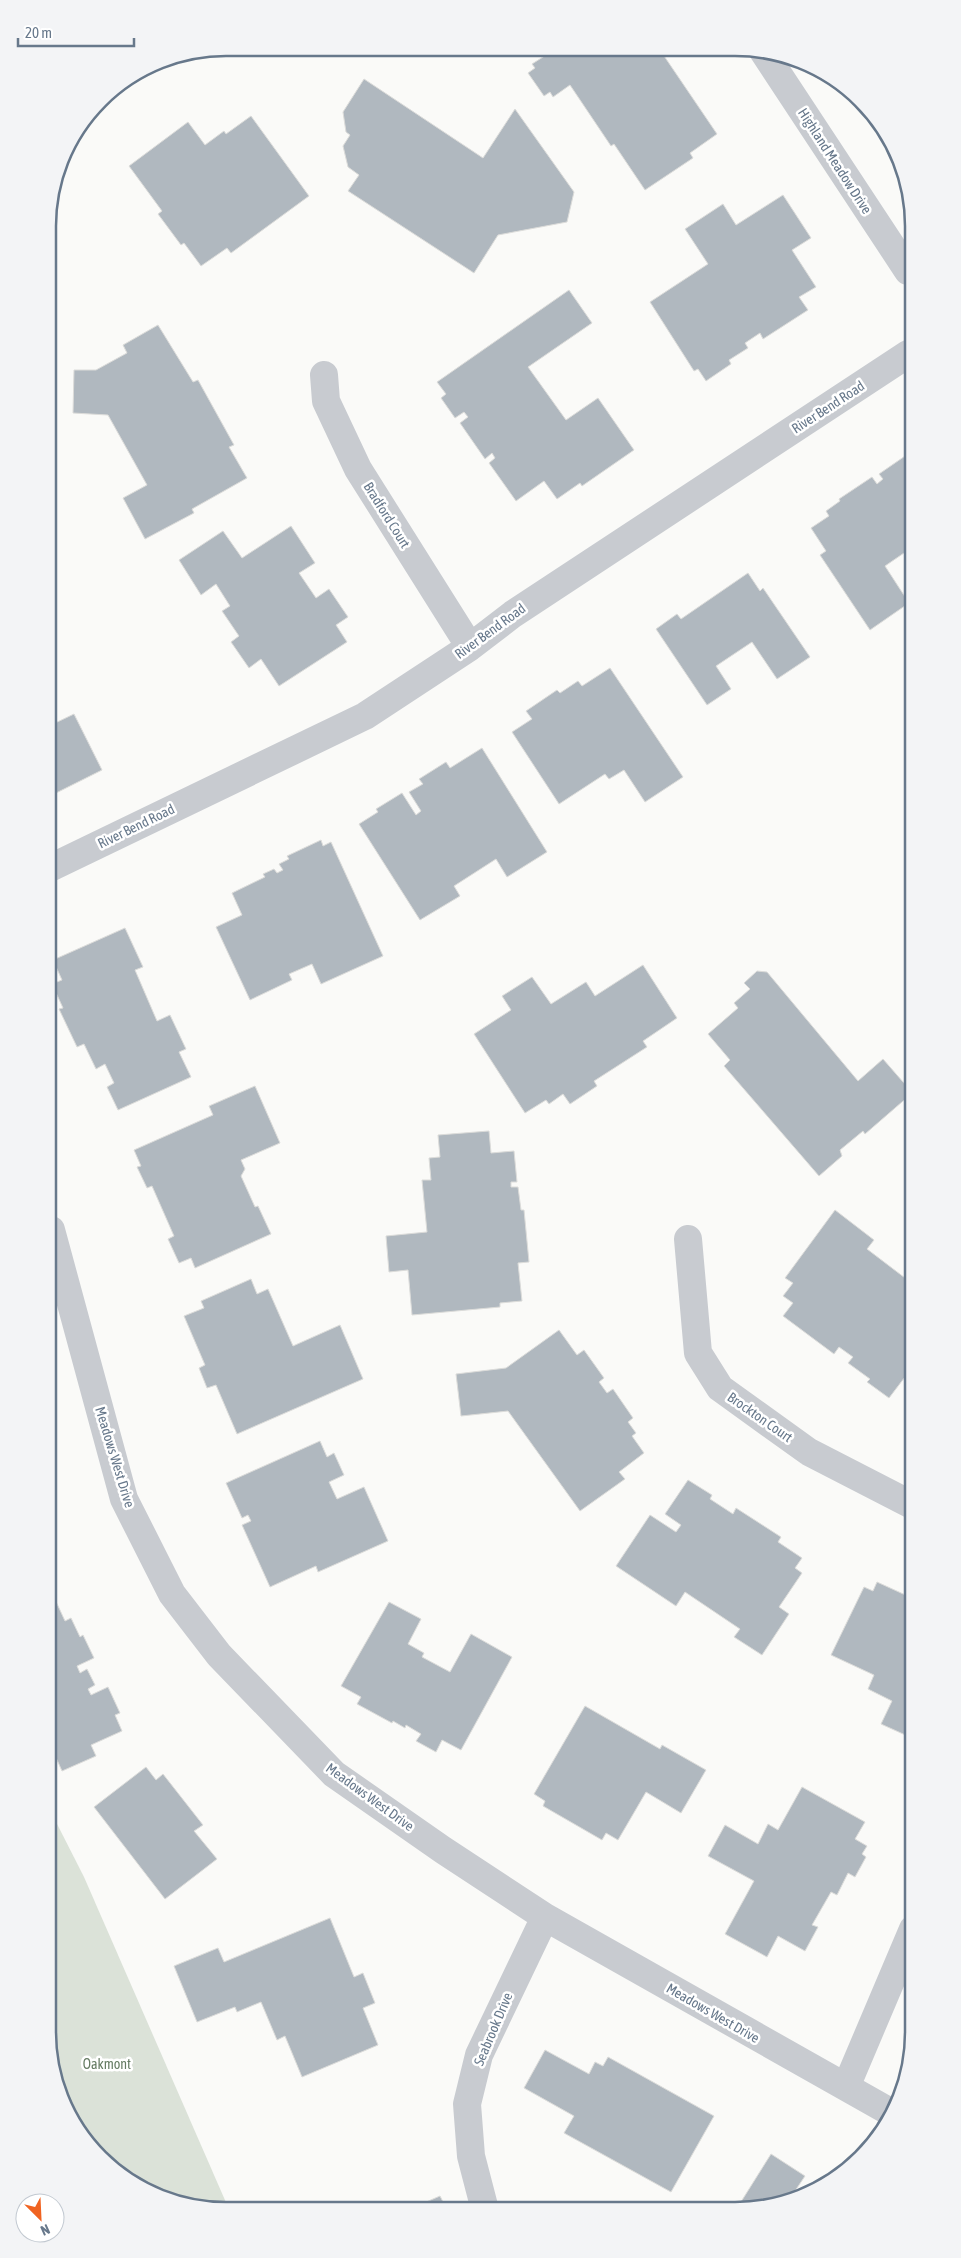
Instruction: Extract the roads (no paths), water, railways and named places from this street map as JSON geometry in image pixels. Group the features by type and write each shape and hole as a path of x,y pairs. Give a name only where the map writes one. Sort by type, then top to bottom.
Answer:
{"street":[{"name":"Highland Meadow Drive","path":"769,60 905,266"},
{"name":"River Bend Road","path":"57,865 365,716 470,647 513,614 905,356"},
{"name":"Bradford Court","path":"324,375 326,401 358,469 470,647"},
{"name":"Brockton Court","path":"688,1238 698,1353 720,1388 809,1452 904,1501"},
{"name":"Meadows West Drive","path":"56,1250 124,1499 172,1594 219,1655 334,1774 442,1850 545,1917 886,2109"},
{"name":"Seabrook Drive","path":"483,2202 471,2156 467,2104 479,2055 545,1917"},
{"path":"846,2088 904,1950"}],"park label":[{"name":"Oakmont","path":"107,2064"}]}
